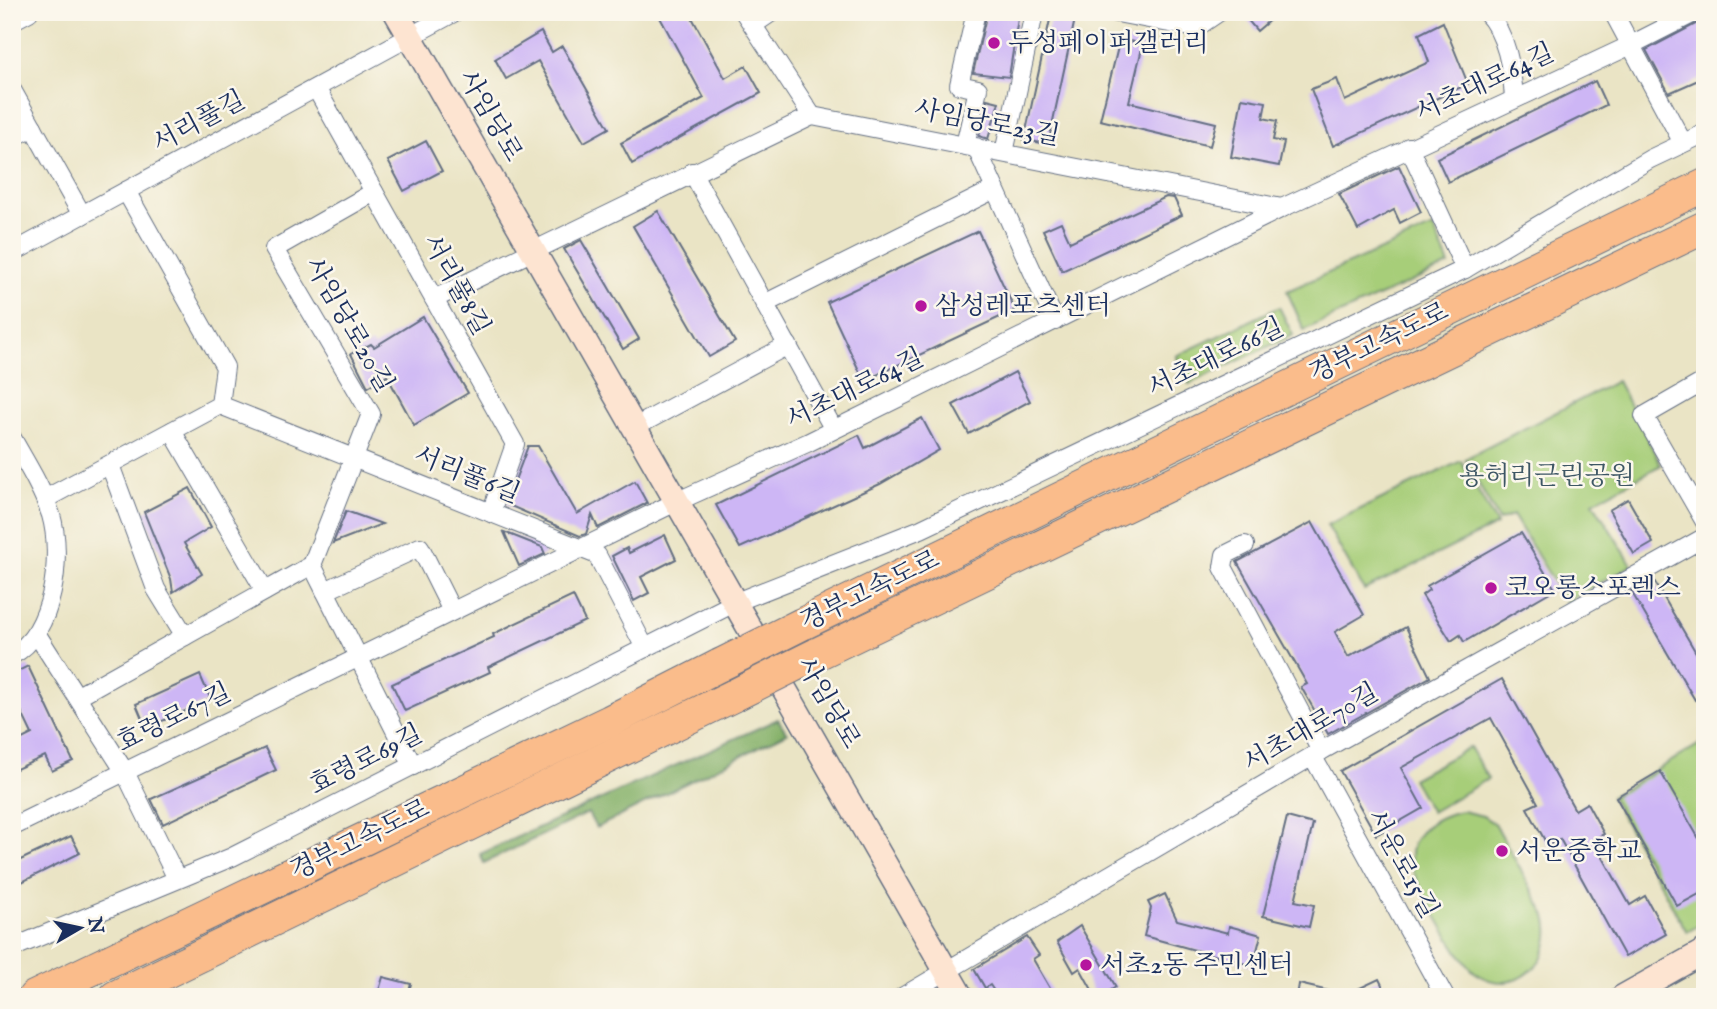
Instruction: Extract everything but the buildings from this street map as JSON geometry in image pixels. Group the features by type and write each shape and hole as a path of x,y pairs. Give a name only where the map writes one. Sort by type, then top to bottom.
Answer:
{"highway":[{"name":"경부고속도로","path":"34,997 610,721 802,624 1705,185"},
{"name":"경부고속도로","path":"115,997 817,654 1705,227"}],"main road":[{"name":"사임당로","path":"396,12 961,997"},
{"path":"1623,997 1705,951"}],"street":[{"path":"12,21 29,12"},
{"name":"서리풀길","path":"12,253 455,12"},
{"path":"434,299 812,116 749,19 772,12"},
{"path":"976,12 959,85 978,89 971,146 995,189 1055,321"},
{"path":"1112,12 1190,27 1197,27 1219,12"},
{"path":"1486,12 1504,43 1513,72 1514,98"},
{"path":"1613,12 1683,143"},
{"name":"서초대로64길","path":"678,501 1055,321 1282,208 1696,12"},
{"path":"1004,153 1034,13"},
{"name":"서리풀8길","path":"316,88 514,444 491,513"},
{"path":"12,90 82,215"},
{"name":"사임당로23길","path":"812,116 1282,208"},
{"path":"12,138 33,127"},
{"name":"서초대로66길","path":"736,601 921,528 1465,269 1683,143 1705,133"},
{"name":"서초대로64길","path":"1409,147 1465,269"},
{"path":"692,172 833,428"},
{"path":"766,303 995,189"},
{"path":"45,499 220,405 225,366 126,191"},
{"name":"사임당로20길","path":"312,565 372,414 274,249 374,192"},
{"path":"635,427 788,345"},
{"path":"1705,381 1644,416 1705,522"},
{"name":"서리풀6길","path":"220,405 597,555 645,649"},
{"path":"172,431 265,591"},
{"path":"12,438 45,499 52,518 56,561 51,603 25,649 12,655"},
{"path":"110,465 156,589 185,636"},
{"name":"효령로67길","path":"12,827 678,501"},
{"name":"서초대로70길","path":"947,972 1317,754 1705,537"},
{"name":"서운로15길","path":"1245,545 1225,555 1223,567 1317,754 1445,997"},
{"path":"326,591 420,547 452,611"},
{"path":"78,696 312,565 413,766"},
{"name":"효령로69길","path":"12,948 232,857 736,601"},
{"path":"36,633 125,772 177,879"},
{"path":"902,997 947,972"}],"green space":[{"path":"1433,227 1449,265 1304,330 1287,291"},
{"path":"1279,307 1293,335 1189,384 1176,356"},
{"name":"용허리근린공원","path":"1617,381 1661,465 1593,502 1632,565 1566,602 1513,515 1499,521 1465,459"},
{"path":"1461,461 1497,525 1364,590 1327,525"},
{"path":"778,719 787,733 596,828 588,813 484,863 480,854"},
{"path":"1705,741 1705,922 1687,932 1611,797"},
{"path":"1470,747 1488,779 1431,812 1412,779"},
{"path":"1462,811 1483,816 1496,825 1546,916 1546,947 1540,960 1519,979 1505,982 1491,980 1476,973 1469,966 1442,925 1413,871 1412,848 1422,830 1441,818"}],"place":[{"name":"두성페이퍼갤러리","path":"994,43"},
{"name":"삼성레포츠센터","path":"921,306"},
{"name":"코오롱스포렉스","path":"1491,588"},
{"name":"서운중학교","path":"1502,851"},
{"name":"서초2동 주민센터","path":"1086,965"}]}
